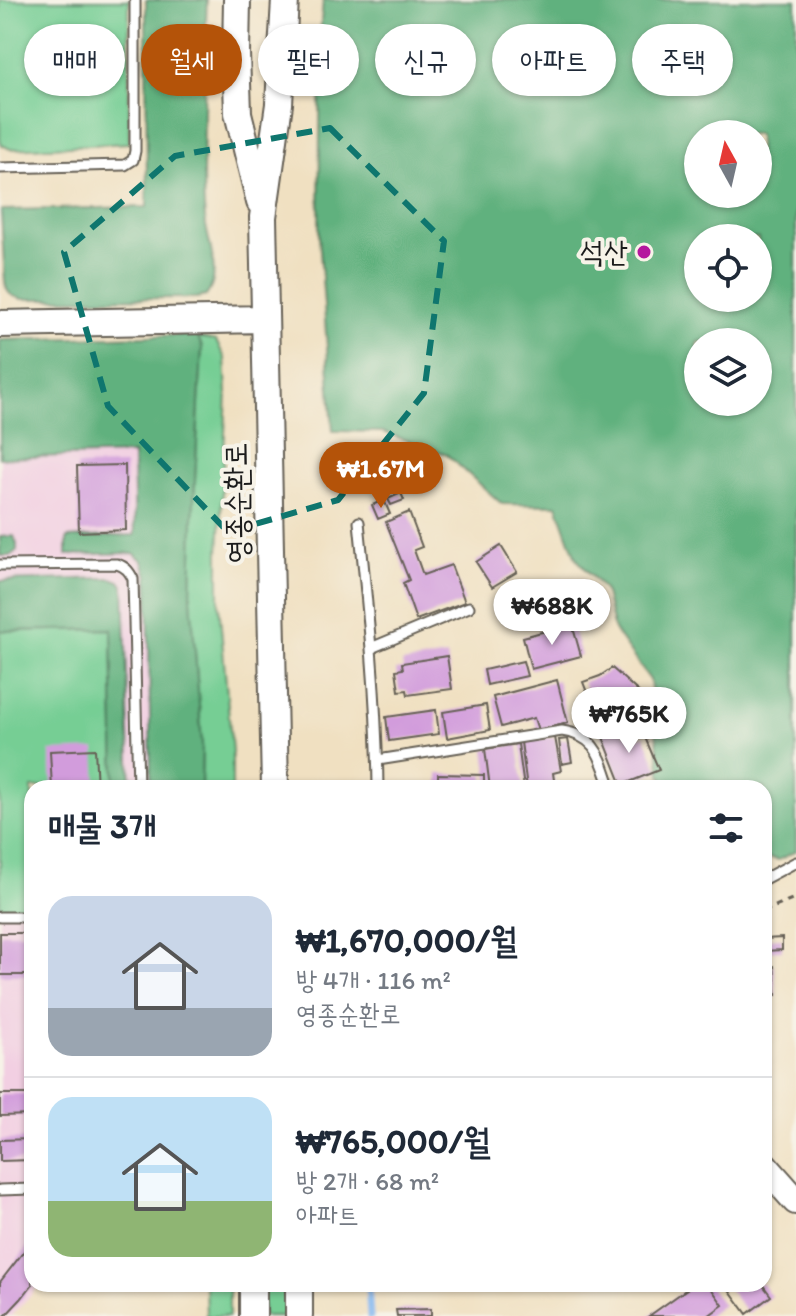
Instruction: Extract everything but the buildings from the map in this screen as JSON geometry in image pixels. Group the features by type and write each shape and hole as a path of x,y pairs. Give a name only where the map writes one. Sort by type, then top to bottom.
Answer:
{"main road":[{"name":"영종순환로","path":"237,0 238,113 263,217"},
{"name":"영종순환로","path":"275,780 263,217 279,104 285,0"},
{"path":"0,324 265,319"},
{"path":"772,1174 796,1201"},
{"path":"253,1292 253,1316"},
{"path":"299,1292 299,1316"}],"lane":[{"path":"0,168 125,165 133,160 135,0"},
{"path":"359,522 371,648 378,780"},
{"path":"0,565 117,564 129,571 133,579 138,780"},
{"path":"371,648 469,607"},
{"path":"378,760 562,731 576,733 588,740 598,753 608,780"},
{"path":"772,875 796,862"},
{"path":"0,917 24,917"},
{"path":"0,1190 24,1189"}],"path":[{"path":"772,908 796,898"}],"highlighted area":[{"path":"330,128 444,241 424,393 338,500 228,532 108,406 64,252 175,156"}],"shaded area":[{"path":"146,422 151,780 24,780 24,1292 34,1292 11,1316 0,1316 0,425"}],"green space":[{"path":"0,0 129,0 129,143 10,149 2,145"},
{"path":"146,0 207,0 206,24 146,24"},
{"path":"323,0 796,0 796,851 779,860 772,859 772,780 664,780 650,680 614,630 604,590 576,558 557,505 502,504 446,454 383,432 333,431 319,236 320,96 359,96 359,24 321,24"},
{"path":"146,96 204,96 205,218 214,268 211,288 206,296 22,299 8,292 1,210 147,207"},
{"path":"198,337 216,341 225,358 227,393 219,604 232,780 201,780 202,744 191,598 202,347"},
{"path":"198,337 202,347 191,598 202,744 201,780 151,780 148,576 143,561 134,553 67,555 67,538 135,535 133,454 0,458 0,340"},
{"path":"14,536 17,551 10,556 0,556 0,537"},
{"path":"112,578 124,587 131,780 115,780 112,629 0,631 0,581"},
{"path":"112,629 115,780 24,780 24,910 0,910 0,631"},
{"path":"205,1292 229,1292 229,1316 206,1316"},
{"path":"262,1292 288,1292 289,1316 263,1316"}],"waterway":[{"path":"368,1292 370,1316"}],"place":[{"name":"석산","path":"644,252"}]}
